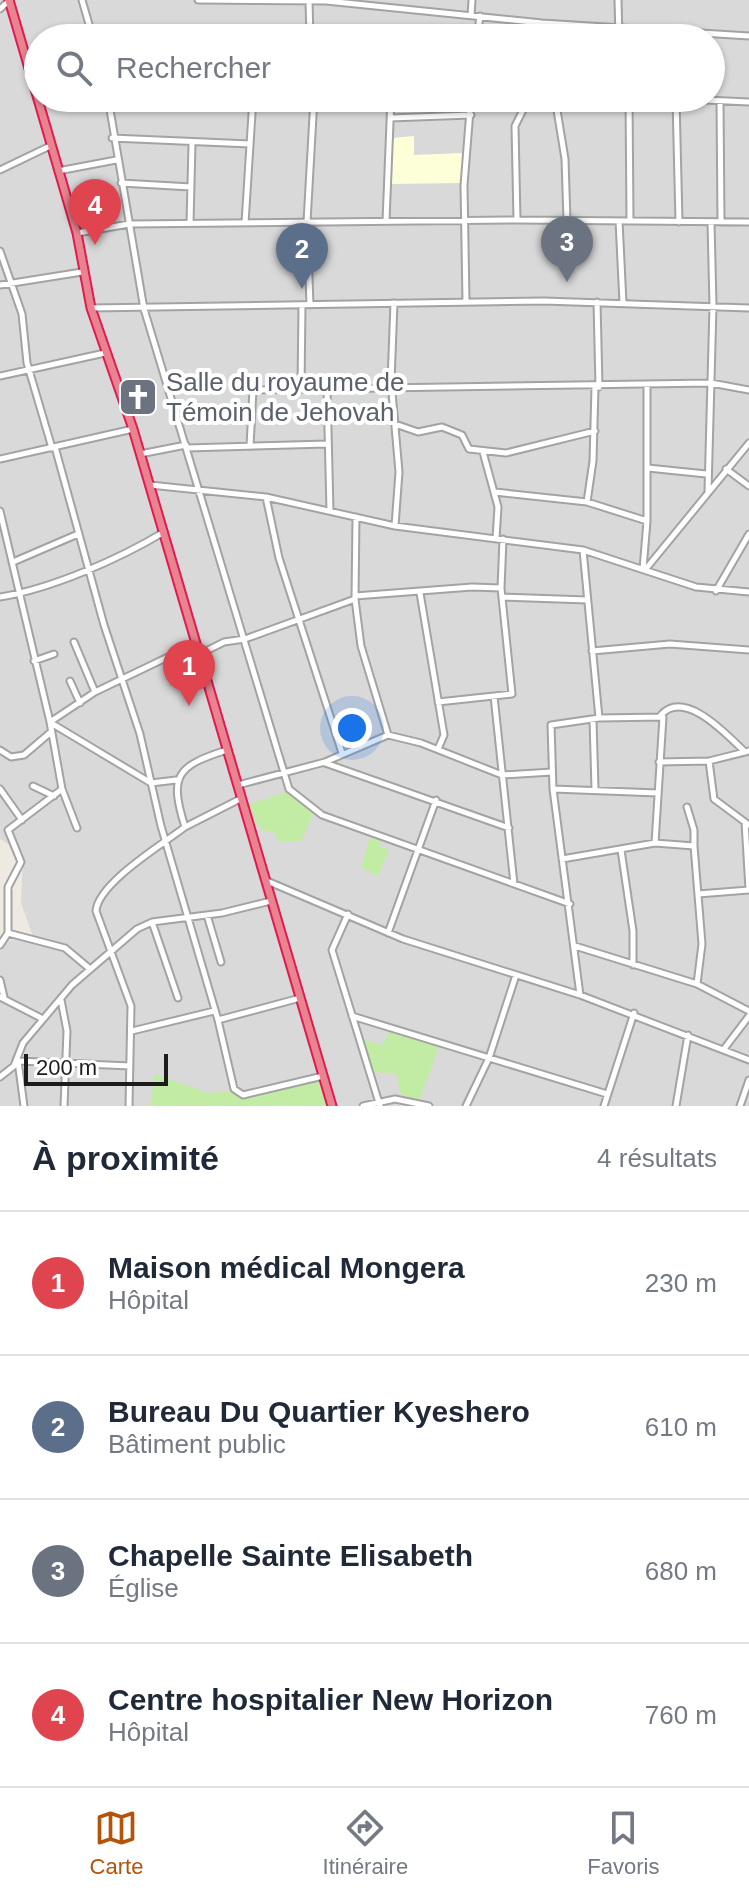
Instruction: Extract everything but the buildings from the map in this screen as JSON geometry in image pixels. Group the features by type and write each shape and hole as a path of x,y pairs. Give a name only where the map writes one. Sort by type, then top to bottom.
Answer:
{"highway":[{"path":"9,0 24,47"},
{"path":"42,112 77,233 91,308 150,485 197,655 332,1106"}],"street":[{"path":"0,9 9,0"},
{"path":"82,0 89,24"},
{"path":"198,0 326,1 566,24"},
{"path":"471,16 472,0"},
{"path":"618,0 619,24"},
{"path":"309,1 310,24"},
{"path":"479,24 480,16"},
{"path":"725,35 749,36"},
{"path":"725,101 749,102"},
{"path":"109,112 144,309 289,789 313,810 570,904"},
{"path":"245,223 252,112"},
{"path":"310,305 307,222 313,112"},
{"path":"386,221 390,112"},
{"path":"517,220 515,126 522,112"},
{"path":"557,112 565,159 567,221"},
{"path":"629,112 630,221"},
{"path":"676,112 679,222"},
{"path":"720,112 721,222"},
{"path":"390,118 471,115 465,151 466,302"},
{"path":"112,138 192,144 250,144"},
{"path":"190,223 192,144"},
{"path":"0,170 50,146"},
{"path":"58,171 116,160"},
{"path":"121,183 191,187"},
{"path":"77,233 129,224 190,223 517,220 749,222"},
{"path":"619,221 623,303"},
{"path":"708,491 706,474 713,306 711,222"},
{"path":"0,251 22,314 30,370 168,840 237,1094 323,1076"},
{"path":"0,285 82,272"},
{"path":"587,502 595,431 597,302"},
{"path":"91,308 597,302 749,308"},
{"path":"394,303 392,387 399,472 395,526"},
{"path":"301,388 302,305"},
{"path":"0,376 105,353"},
{"path":"250,446 251,391 711,383 749,390"},
{"path":"644,570 647,386"},
{"path":"327,388 330,511"},
{"path":"395,424 418,432 442,427 462,435 467,448 506,453 537,448 595,431"},
{"path":"0,459 133,429"},
{"path":"644,570 749,443"},
{"path":"140,454 186,446 327,444"},
{"path":"438,702 512,694 495,492 483,452"},
{"path":"648,468 706,474"},
{"path":"726,469 749,486"},
{"path":"150,485 266,497 395,526 583,550 716,591 749,592"},
{"path":"495,492 587,502 647,521"},
{"path":"266,497 279,558 342,753"},
{"path":"0,511 50,722 62,789 77,828"},
{"path":"356,517 355,597 364,657 388,735"},
{"path":"0,597 19,594 88,568 138,548 164,532"},
{"path":"13,562 78,534"},
{"path":"716,591 749,534"},
{"path":"583,550 596,718 595,789"},
{"path":"197,655 228,640 245,639 355,597 472,587 501,588"},
{"path":"420,593 444,735 438,749"},
{"path":"502,597 587,600"},
{"path":"74,642 95,692"},
{"path":"50,722 95,692 122,682 195,644"},
{"path":"592,651 670,644 749,650"},
{"path":"34,661 54,654"},
{"path":"70,681 80,703"},
{"path":"494,696 514,884"},
{"path":"580,995 553,789 551,725 596,718 661,715 672,707 691,709 747,752"},
{"path":"655,843 661,715"},
{"path":"50,722 151,783 176,780 196,760 227,750"},
{"path":"0,750 11,757 24,755 51,732"},
{"path":"237,785 325,762 388,735 438,749 502,775 552,772"},
{"path":"659,762 709,761 747,752"},
{"path":"698,894 749,890 747,824 713,797 709,761"},
{"path":"325,762 509,828"},
{"path":"176,780 178,804 185,827"},
{"path":"33,786 54,796"},
{"path":"0,789 22,820"},
{"path":"0,945 8,933 8,887 21,862 8,830 62,789"},
{"path":"553,789 658,793"},
{"path":"129,1106 131,1006 96,911 97,902 121,876 185,827 240,799"},
{"path":"388,933 436,800"},
{"path":"687,807 694,830 702,954 697,984"},
{"path":"562,859 655,843 694,846"},
{"path":"621,850 633,931 633,965"},
{"path":"267,881 388,933 634,1013 749,1060"},
{"path":"24,1106 18,1061 23,1043 90,969 137,929 152,922 207,915 271,901"},
{"path":"348,914 332,950 379,1104"},
{"path":"207,915 221,962"},
{"path":"152,922 178,998"},
{"path":"8,933 65,948 90,969"},
{"path":"575,946 697,984 749,1014 724,1049"},
{"path":"466,1106 489,1058 516,975"},
{"path":"0,980 2,997 43,1019"},
{"path":"218,1020 300,998"},
{"path":"61,999 67,1031 64,1106"},
{"path":"132,1031 214,1011"},
{"path":"604,1106 634,1013"},
{"path":"352,1016 607,1094"},
{"path":"676,1106 688,1035"},
{"path":"0,1077 18,1061 130,1066"},
{"path":"740,1106 749,1080"},
{"path":"363,1106 395,1099 429,1106"}],"shaded area":[{"path":"0,0 749,0 749,1106 0,1106 0,943 32,934 21,903 23,853 0,839"},
{"path":"414,136 414,155 463,153 463,183 390,184 392,138"}],"green space":[{"path":"287,792 313,814 301,841 278,842 274,831 264,831 256,823 249,804"},
{"path":"370,837 380,840 379,846 389,850 378,876 361,868"},
{"path":"390,1031 439,1046 419,1101 400,1094 397,1074 373,1072 363,1039 382,1045"},
{"path":"155,1074 208,1093 242,1091 312,1075 319,1081 327,1105 150,1106"}],"place":[{"name":"Centre hospitalier New Horizon","path":"95,245"},
{"name":"Chapelle Sainte Elisabeth","path":"567,282"},
{"name":"Bureau Du Quartier Kyeshero","path":"302,289"},
{"name":"Salle du royaume de Témoin de Jehovah","path":"138,397"},
{"name":"Maison médical Mongera","path":"189,706"}]}
